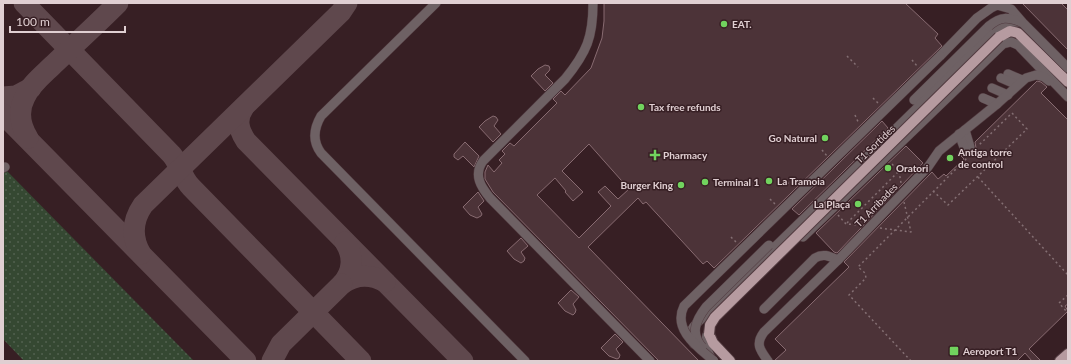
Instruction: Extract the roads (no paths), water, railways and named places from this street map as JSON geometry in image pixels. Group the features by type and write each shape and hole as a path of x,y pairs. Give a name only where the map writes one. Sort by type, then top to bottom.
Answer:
{"main road":[{"name":"T1 Sortides","path":"730,361 713,343 709,334 710,326 715,317 1002,35 1012,31 1021,35 1068,82"},
{"path":"1060,361 1068,354"}],"lane":[{"path":"436,3 321,116 314,131 315,140 321,152 525,361"},
{"path":"593,3 593,22 590,37 577,64 565,79 483,161 478,170 479,182 490,198 650,361"},
{"path":"713,361 687,336 681,318 684,306 980,15 997,5 1011,9 1022,23 1068,68"},
{"path":"914,100 992,23 1007,18 1022,23"},
{"path":"713,361 692,341 690,335 693,326 999,28 1011,22 1021,22 1028,25 1068,63"},
{"path":"713,361 707,351 706,341 710,328 999,47 1009,42 1014,42 1029,55 1065,94"},
{"path":"991,60 999,53 1010,49 1022,50 1029,55"},
{"path":"1010,93 1032,75 1040,76 1049,80 1065,94"},
{"path":"995,86 1010,93"},
{"path":"995,86 1010,93"},
{"path":"995,86 1010,93"},
{"name":"T1 Arribades","path":"768,361 759,345 760,336 838,260 928,167 939,151 1010,93"},
{"path":"962,132 970,150"},
{"path":"698,345 695,328 700,314 769,245"},
{"path":"764,309 820,255 827,255 838,260"}],"place":[{"name":"EAT.","path":"724,24"},
{"name":"Tax free refunds","path":"641,107"},
{"name":"Go Natural","path":"825,138"},
{"name":"Pharmacy","path":"655,155"},
{"name":"Antiga torre de control","path":"950,158"},
{"name":"Oratori","path":"888,168"},
{"name":"La Tramoia","path":"769,181"},
{"name":"Terminal 1","path":"705,182"},
{"name":"Burger King","path":"681,185"},
{"name":"La Plaça","path":"858,204"},
{"name":"Aeroport T1","path":"954,351"}]}
